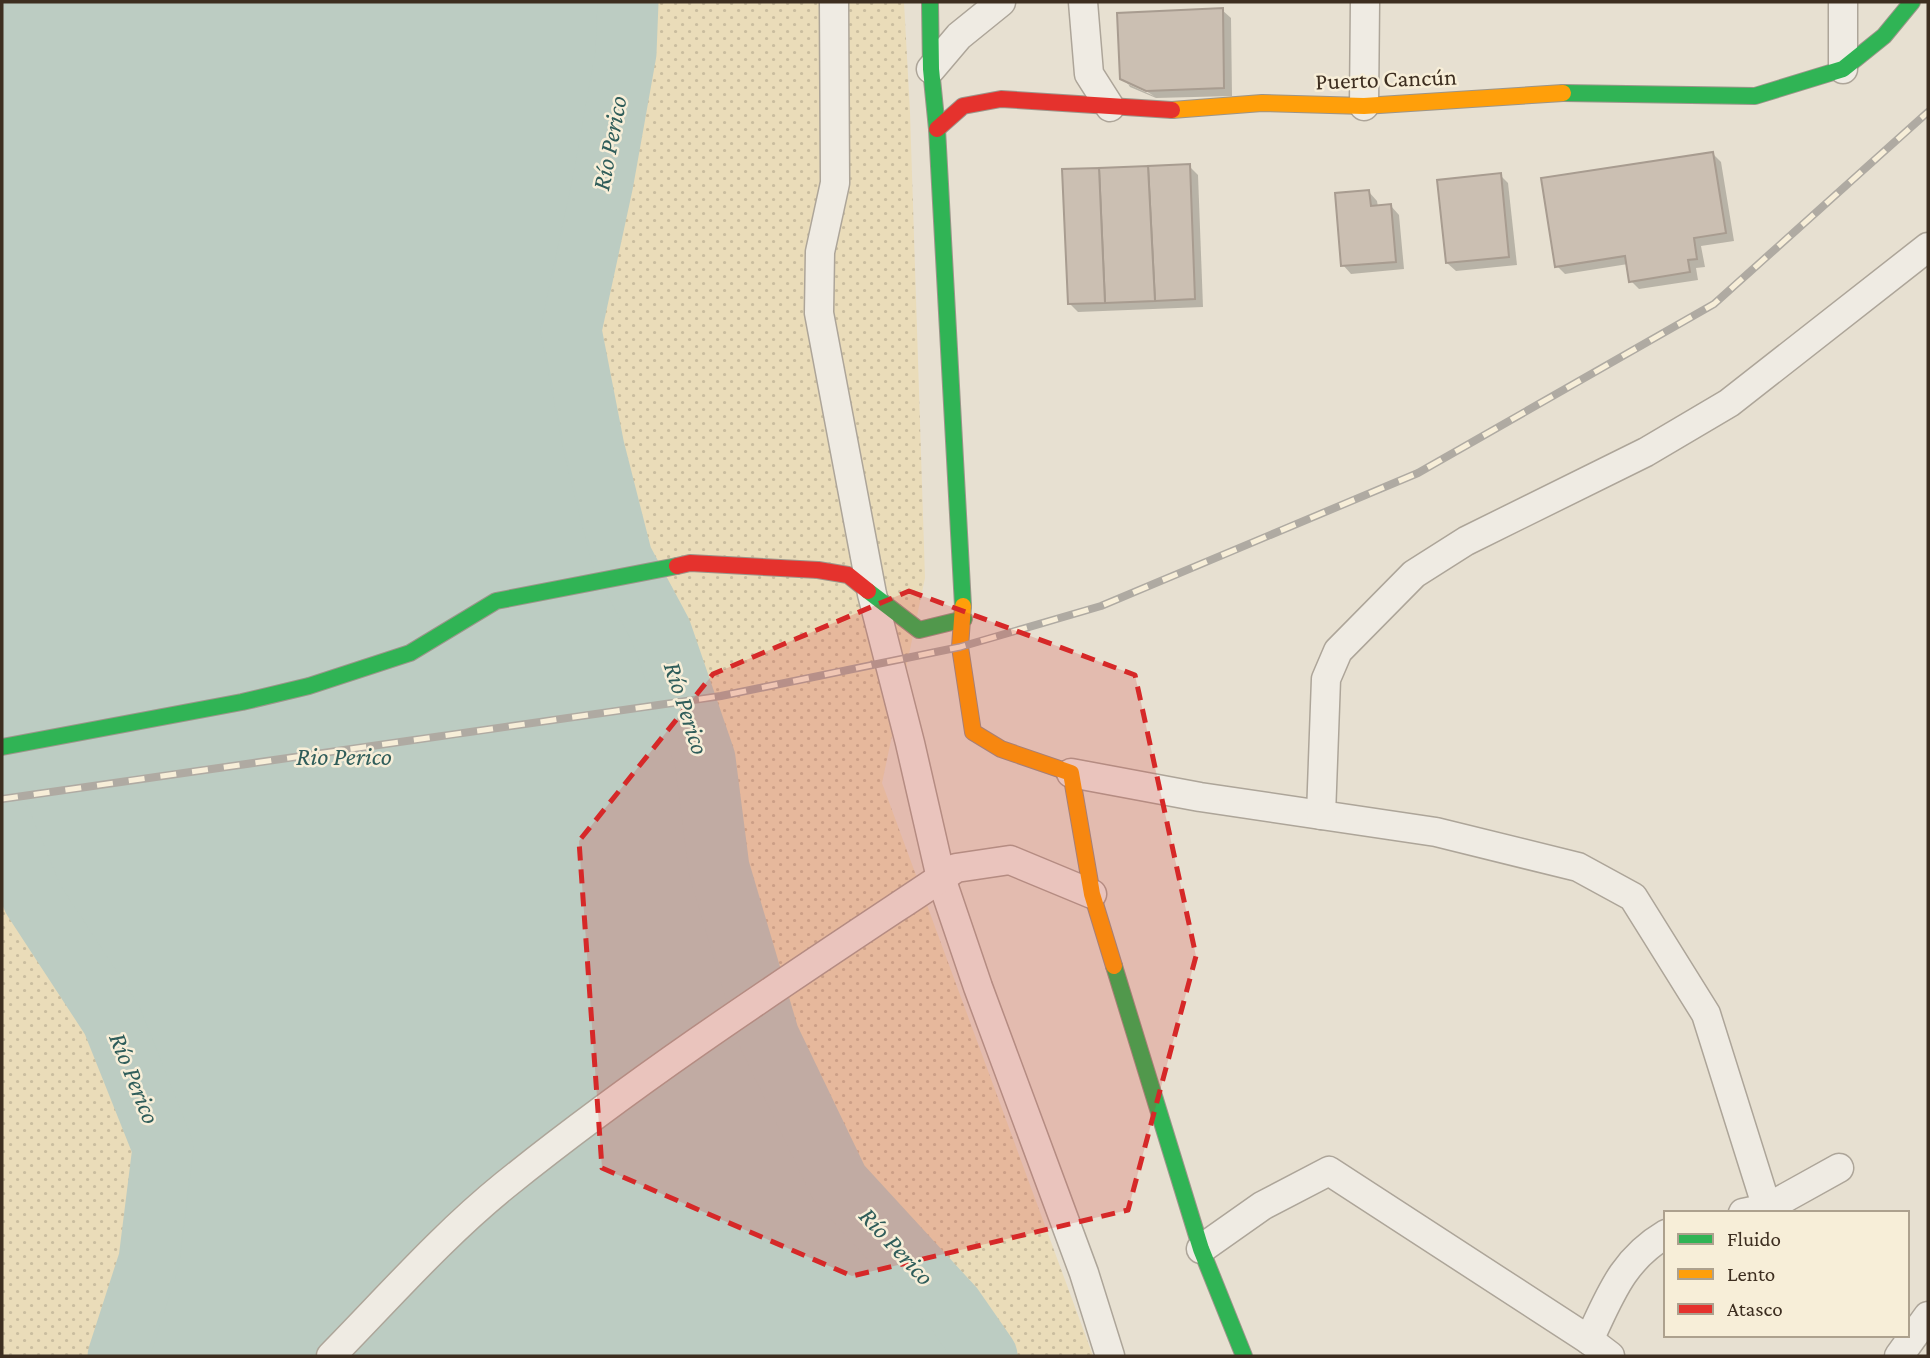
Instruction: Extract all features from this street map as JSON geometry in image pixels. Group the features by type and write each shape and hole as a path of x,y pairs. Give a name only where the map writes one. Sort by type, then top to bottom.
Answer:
{"street":[{"path":"834,2 835,183 820,252 819,313 872,594 941,878 978,987 1084,1273 1110,1356"},
{"path":"930,2 931,69 937,129 964,619 960,647 973,732 1001,749 1071,773 1200,797 1436,832 1578,867 1633,897 1706,1014 1755,1210 1839,1168"},
{"path":"931,69 959,36 1001,2"},
{"path":"1083,2 1089,74 1110,107"},
{"path":"1364,106 1365,2"},
{"path":"1843,2 1843,69"},
{"path":"1843,69 1884,36 1912,2"},
{"name":"Puerto Cancún","path":"937,129 963,107 1001,99 1171,110 1262,103 1364,106 1550,93 1755,96 1843,69"},
{"path":"1321,815 1326,679 1338,651 1414,574 1466,541 1646,452 1729,403 1928,247"},
{"path":"2,747 309,687 410,653 496,601 690,563 818,570 848,575 919,630 964,619"},
{"path":"1071,773 1092,894 1201,1249 1244,1356"},
{"path":"331,1356 449,1235 504,1186 680,1051 956,868 1010,860 1092,894"},
{"path":"1201,1249 1262,1206 1329,1171 1600,1348 1617,1280 1645,1247 1664,1235"},
{"path":"1899,1356 1928,1316"}],"highlighted area":[{"path":"909,591 1135,675 1196,956 1128,1210 852,1276 602,1168 579,841 713,674"}],"sand":[{"name":"Rio Perico","path":"2,2 904,2 925,578 882,783 1093,1356 2,1356"}],"water":[{"name":"Rio Perico","path":"2,2 628,2 626,53 603,182 571,330 594,448 622,557 661,631 705,759 719,868 769,1037 839,1183 953,1307 987,1356 118,1356 149,1260 163,1148 112,1020 33,899 2,824"}],"building":[{"path":"1223,8 1224,88 1146,91 1120,79 1117,13"},
{"path":"1713,152 1726,233 1694,238 1697,259 1688,260 1690,272 1629,282 1625,256 1555,267 1541,178"},
{"path":"1190,164 1195,299 1155,301 1148,166"},
{"path":"1148,166 1155,301 1105,303 1099,168"},
{"path":"1099,168 1105,303 1068,304 1062,169"},
{"path":"1501,173 1509,257 1446,263 1437,180"},
{"path":"1369,190 1371,206 1391,204 1396,262 1341,266 1335,193"}],"waterway":[{"name":"Río Perico","path":"628,2 626,53 603,182 571,330 594,448 622,558 661,631 705,759 719,868 769,1037 839,1183 953,1307 987,1356"},
{"name":"Río Perico","path":"2,824 33,899 112,1020 163,1148 149,1260 118,1356"}],"railway":[{"path":"2,799 721,696 960,647 1101,606 1418,473 1714,304 1928,112"}],"traffic: fast":[{"path":"930,2 931,69 937,129 963,606"},
{"path":"1563,93 1755,96 1843,69 1884,36 1912,2"},
{"path":"2,747 242,702 309,686 410,653 496,601 677,566"},
{"path":"868,591 919,630 964,619"},
{"path":"1114,966 1201,1249 1244,1356"}],"traffic: slow":[{"path":"1172,110 1262,103 1364,106 1563,93"},
{"path":"963,606 960,647 973,732 1001,749 1071,773 1092,894 1114,966"}],"traffic: jam":[{"path":"937,129 963,106 1001,99 1172,110"},
{"path":"677,566 690,563 818,570 848,575 868,591"}]}
